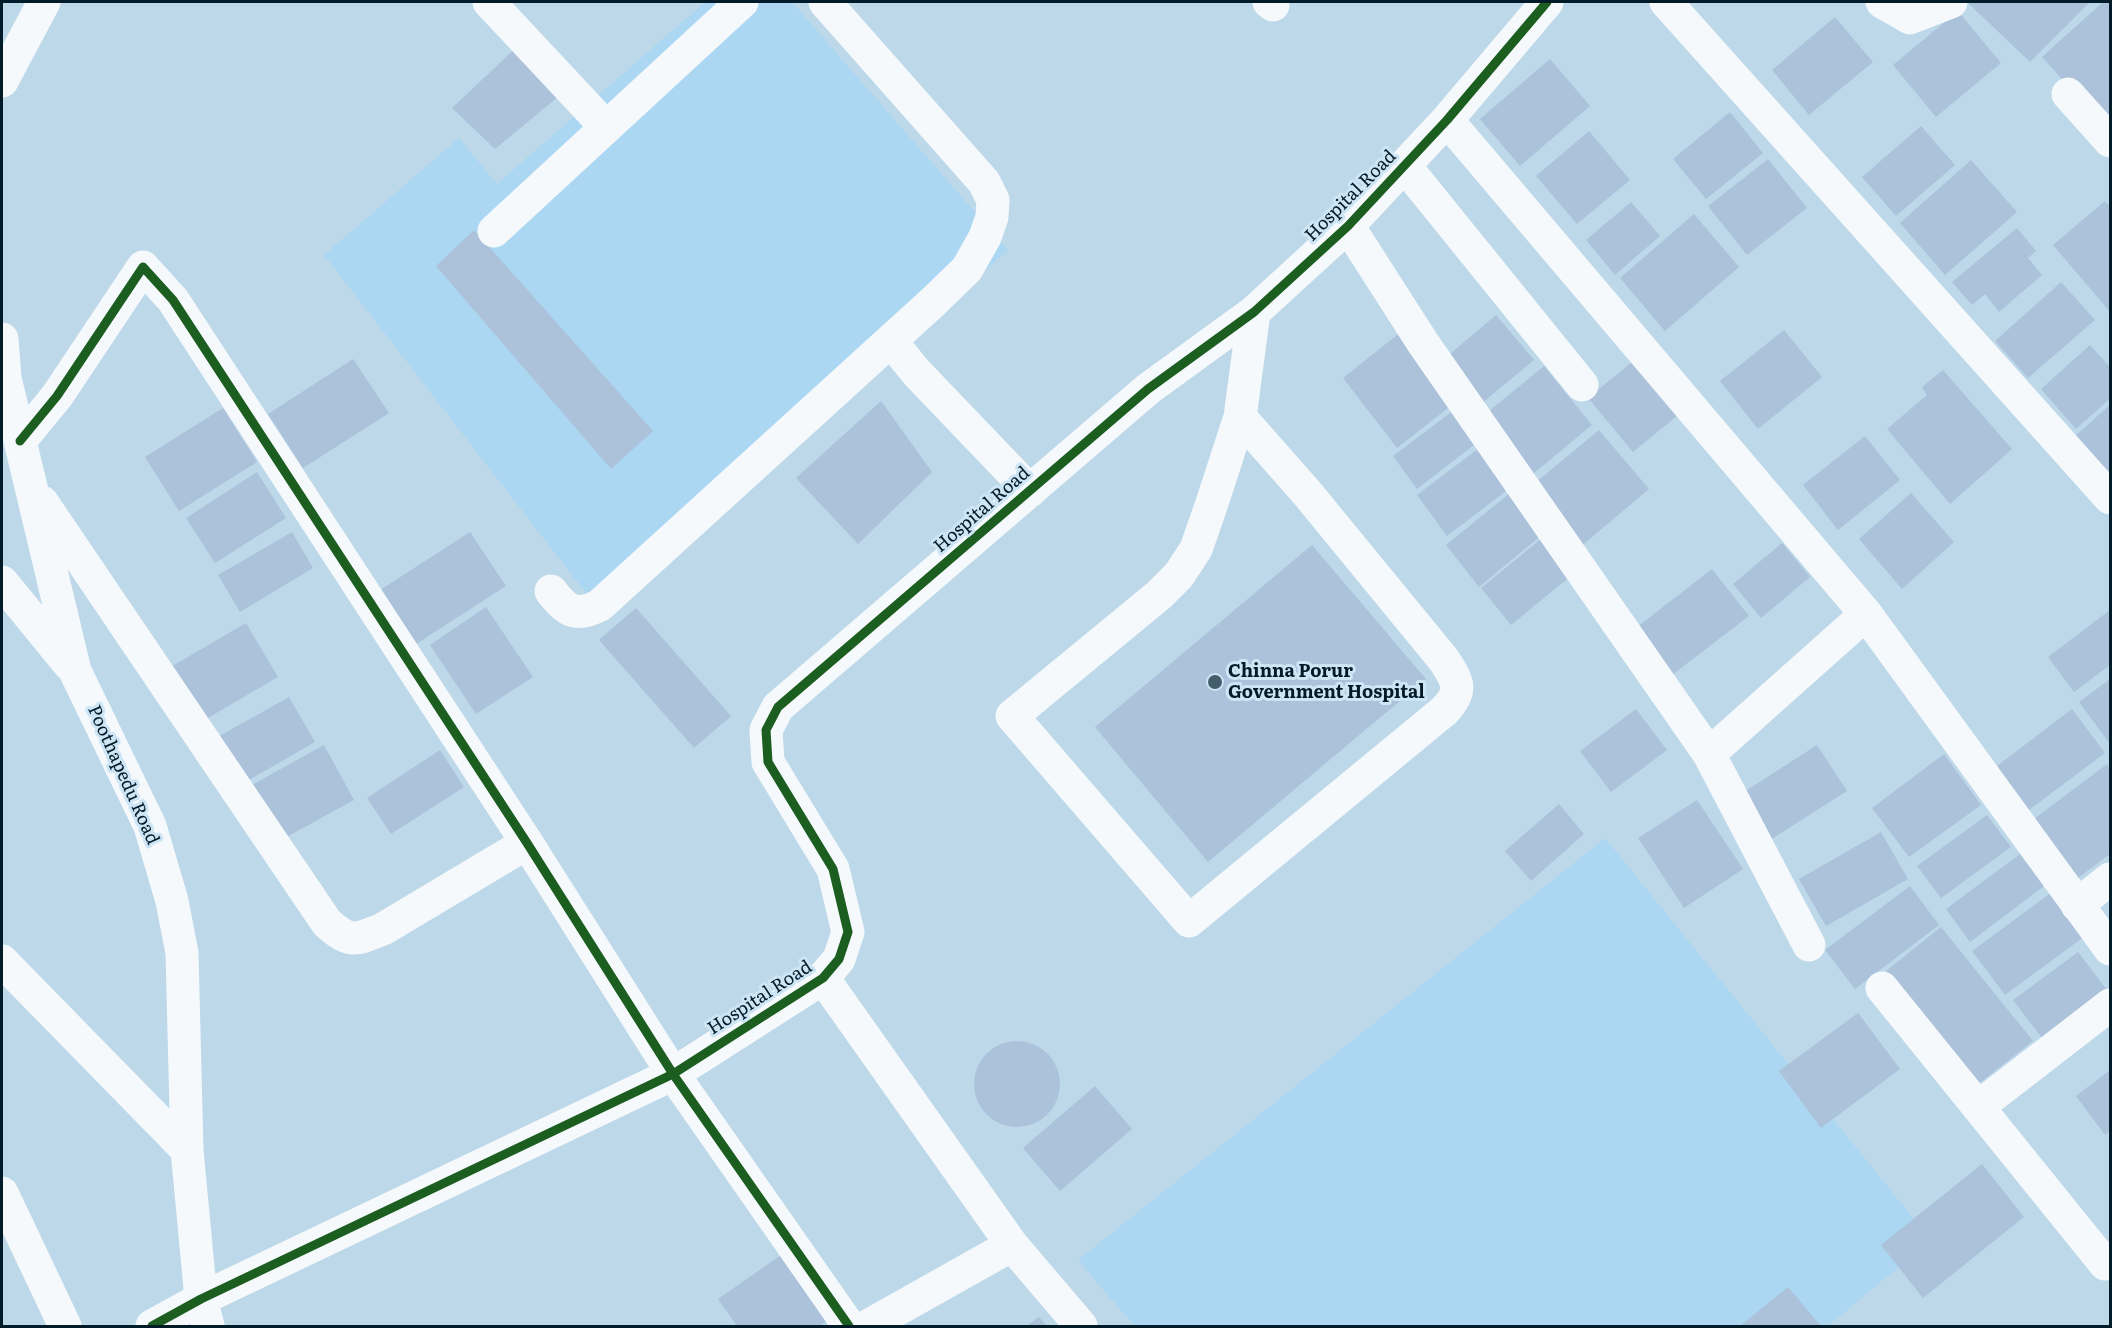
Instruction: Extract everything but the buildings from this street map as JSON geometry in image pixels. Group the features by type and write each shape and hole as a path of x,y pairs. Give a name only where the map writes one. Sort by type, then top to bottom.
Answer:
{"street":[{"path":"2,81 44,2"},
{"path":"489,2 606,127"},
{"path":"494,231 742,2"},
{"path":"550,591 562,605 575,612 588,611 600,605 967,269 985,237 992,217 993,200 984,182 825,2"},
{"name":"Hospital Road","path":"152,1326 204,1313 673,1074 823,978 839,959 848,933 833,869 768,762 766,730 778,707 1148,389 1254,312 1348,226 1447,120 1547,2"},
{"path":"1666,2 2110,498"},
{"path":"1882,2 1910,18 1951,2"},
{"path":"2068,94 2110,141"},
{"path":"1447,120 1866,615 2110,949"},
{"path":"1404,165 1582,385"},
{"path":"1348,226 1429,352 1709,754 1809,945"},
{"path":"20,441 57,396 143,267 172,300 527,843 673,1074 849,1326"},
{"path":"1240,417 1315,502 1444,660 1457,681 1455,700 1444,711 1189,921 1012,716 1159,595 1179,575 1196,549 1240,417 1254,312"},
{"name":"Poothapedu Road","path":"2,339 5,378 75,671 150,826 172,901 182,953 187,1150 204,1313"},
{"path":"891,341 916,372 1030,491"},
{"path":"30,483 327,923 341,935 357,939 383,929 527,843"},
{"path":"2,582 75,671"},
{"path":"1709,754 1866,615"},
{"path":"2077,905 2110,879"},
{"path":"2,961 187,1150"},
{"path":"823,978 1012,1245 1081,1326"},
{"path":"1882,988 2104,1264"},
{"path":"1978,1107 2110,1005"},
{"path":"2,1193 65,1326"},
{"path":"868,1326 1012,1245"}],"shaded area":[{"path":"705,2 792,2 1008,250 603,615 324,255 459,138 497,184"},
{"path":"1605,838 1931,1240 1828,1326 1134,1326 1078,1260"}],"cycle path":[{"path":"152,1326 201,1299 673,1074 823,978 839,959 848,932 833,869 768,762 766,730 778,707 1148,389 1254,312 1348,226 1447,120 1547,2"},
{"path":"20,441 57,396 143,267 173,300 527,843 673,1074 849,1326"}],"place":[{"name":"Chinna Porur Government Hospital","path":"1215,682"}]}
